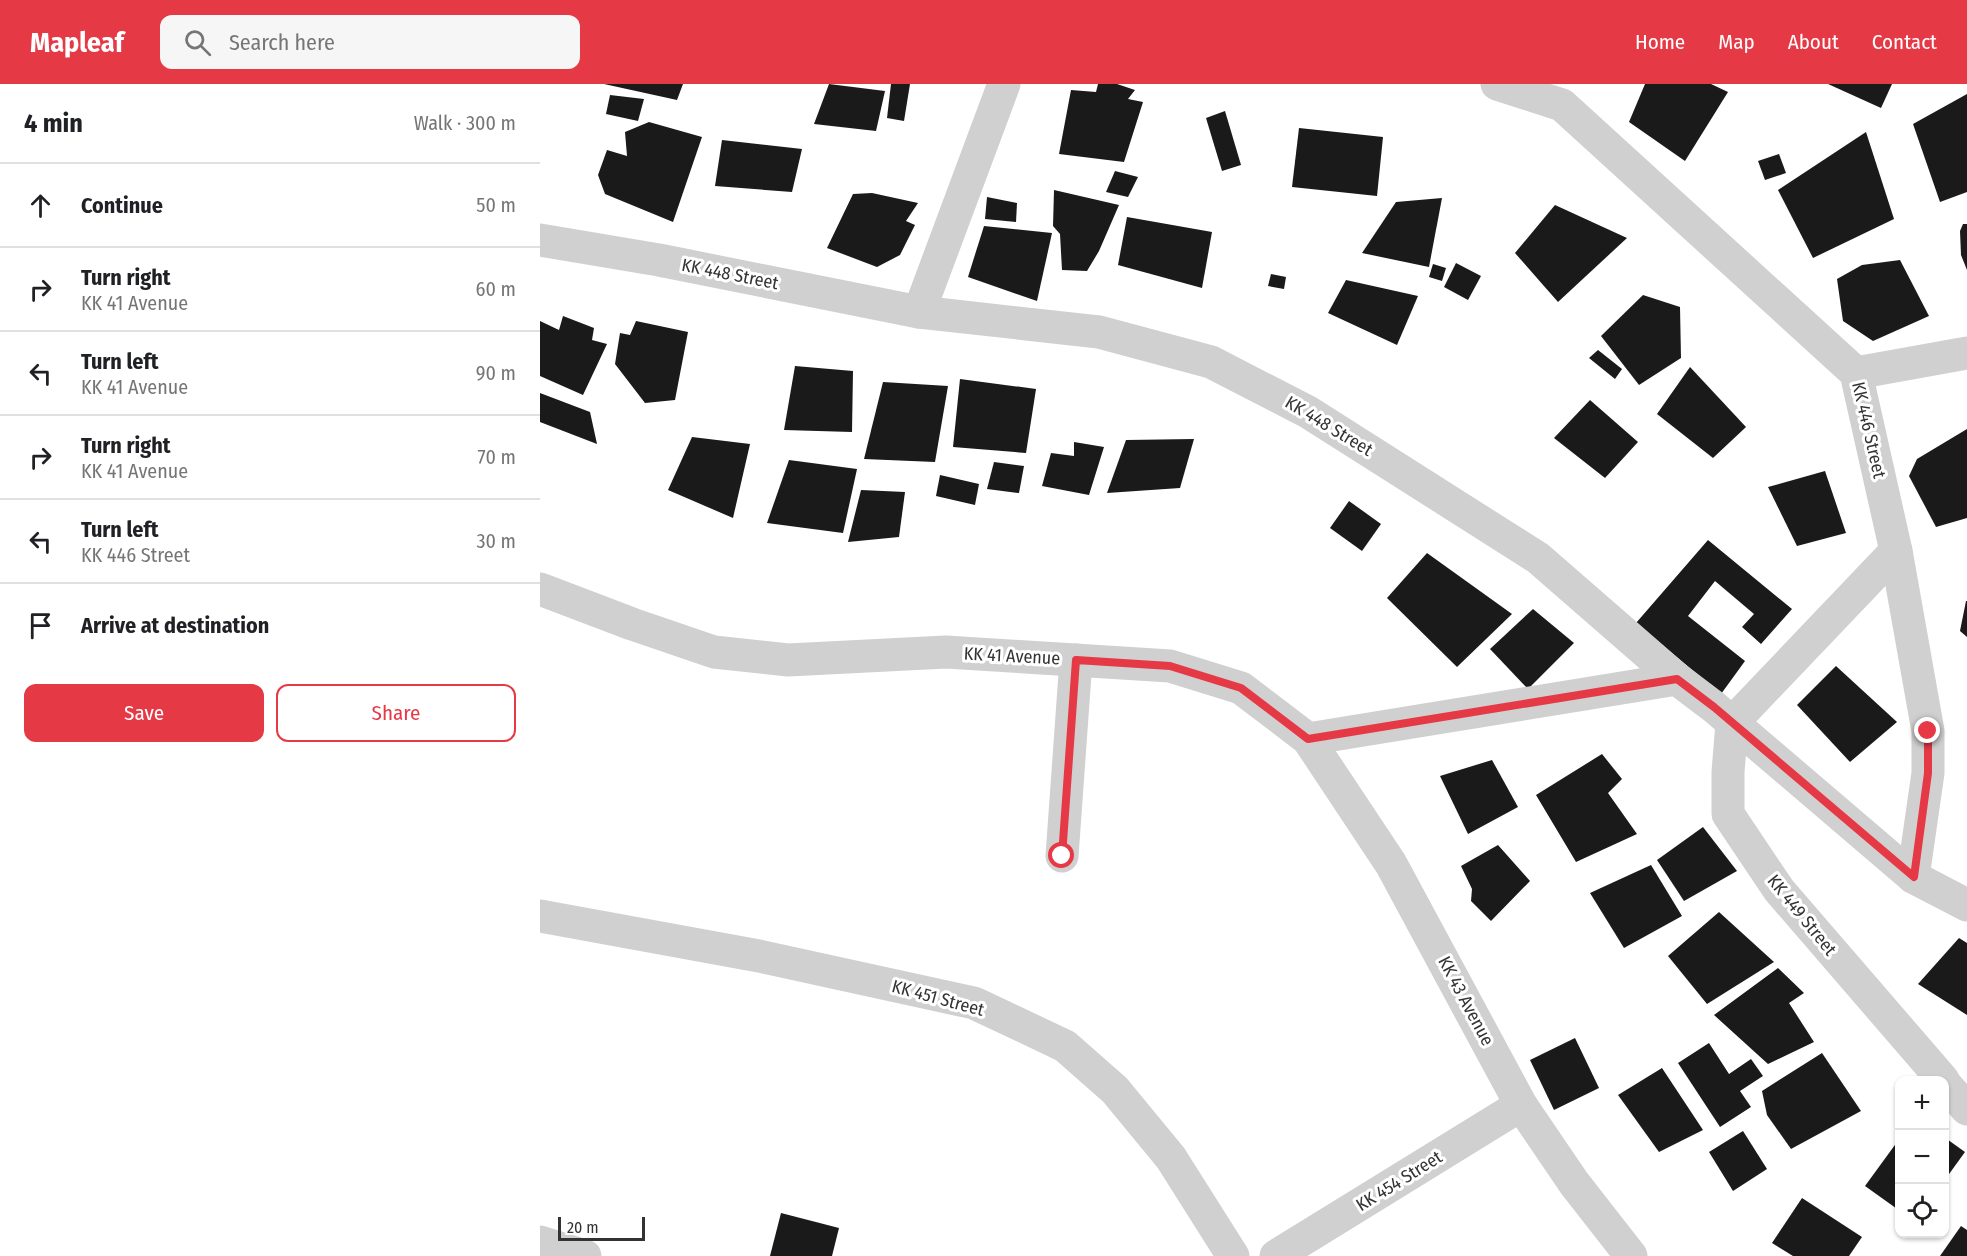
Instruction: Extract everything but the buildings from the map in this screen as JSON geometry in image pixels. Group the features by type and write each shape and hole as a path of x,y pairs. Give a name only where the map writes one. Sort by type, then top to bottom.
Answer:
{"street":[{"path":"919,312 1004,84"},
{"name":"KK 446 Street","path":"1497,84 1559,94 1856,373 1896,551 1928,731 1928,773 1914,877"},
{"name":"KK 448 Street","path":"540,240 659,260 919,312 1100,332 1211,362 1308,412 1538,558 1677,679"},
{"path":"1856,373 1967,353"},
{"path":"1732,723 1896,551"},
{"name":"KK 41 Avenue","path":"540,589 714,652 788,660 946,652 1170,666 1241,688 1308,739"},
{"path":"1062,856 1076,660"},
{"path":"1308,739 1677,679 1914,877 1967,905"},
{"name":"KK 449 Street","path":"1732,723 1728,772 1728,814 1779,890 1938,1076"},
{"name":"KK 43 Avenue","path":"1308,739 1391,864 1521,1105 1574,1183 1631,1256"},
{"name":"KK 451 Street","path":"540,916 759,956 974,1003 1065,1046 1115,1090 1171,1158 1233,1256"},
{"name":"KK 449 Street","path":"1949,1089 1967,1109"},
{"name":"KK 454 Street","path":"1276,1256 1521,1105"},
{"path":"540,1242 585,1256"}],"route":[{"path":"1062,856 1076,660 1170,666 1241,688 1308,739 1677,679 1714,707 1914,877 1928,773 1928,731"}]}
